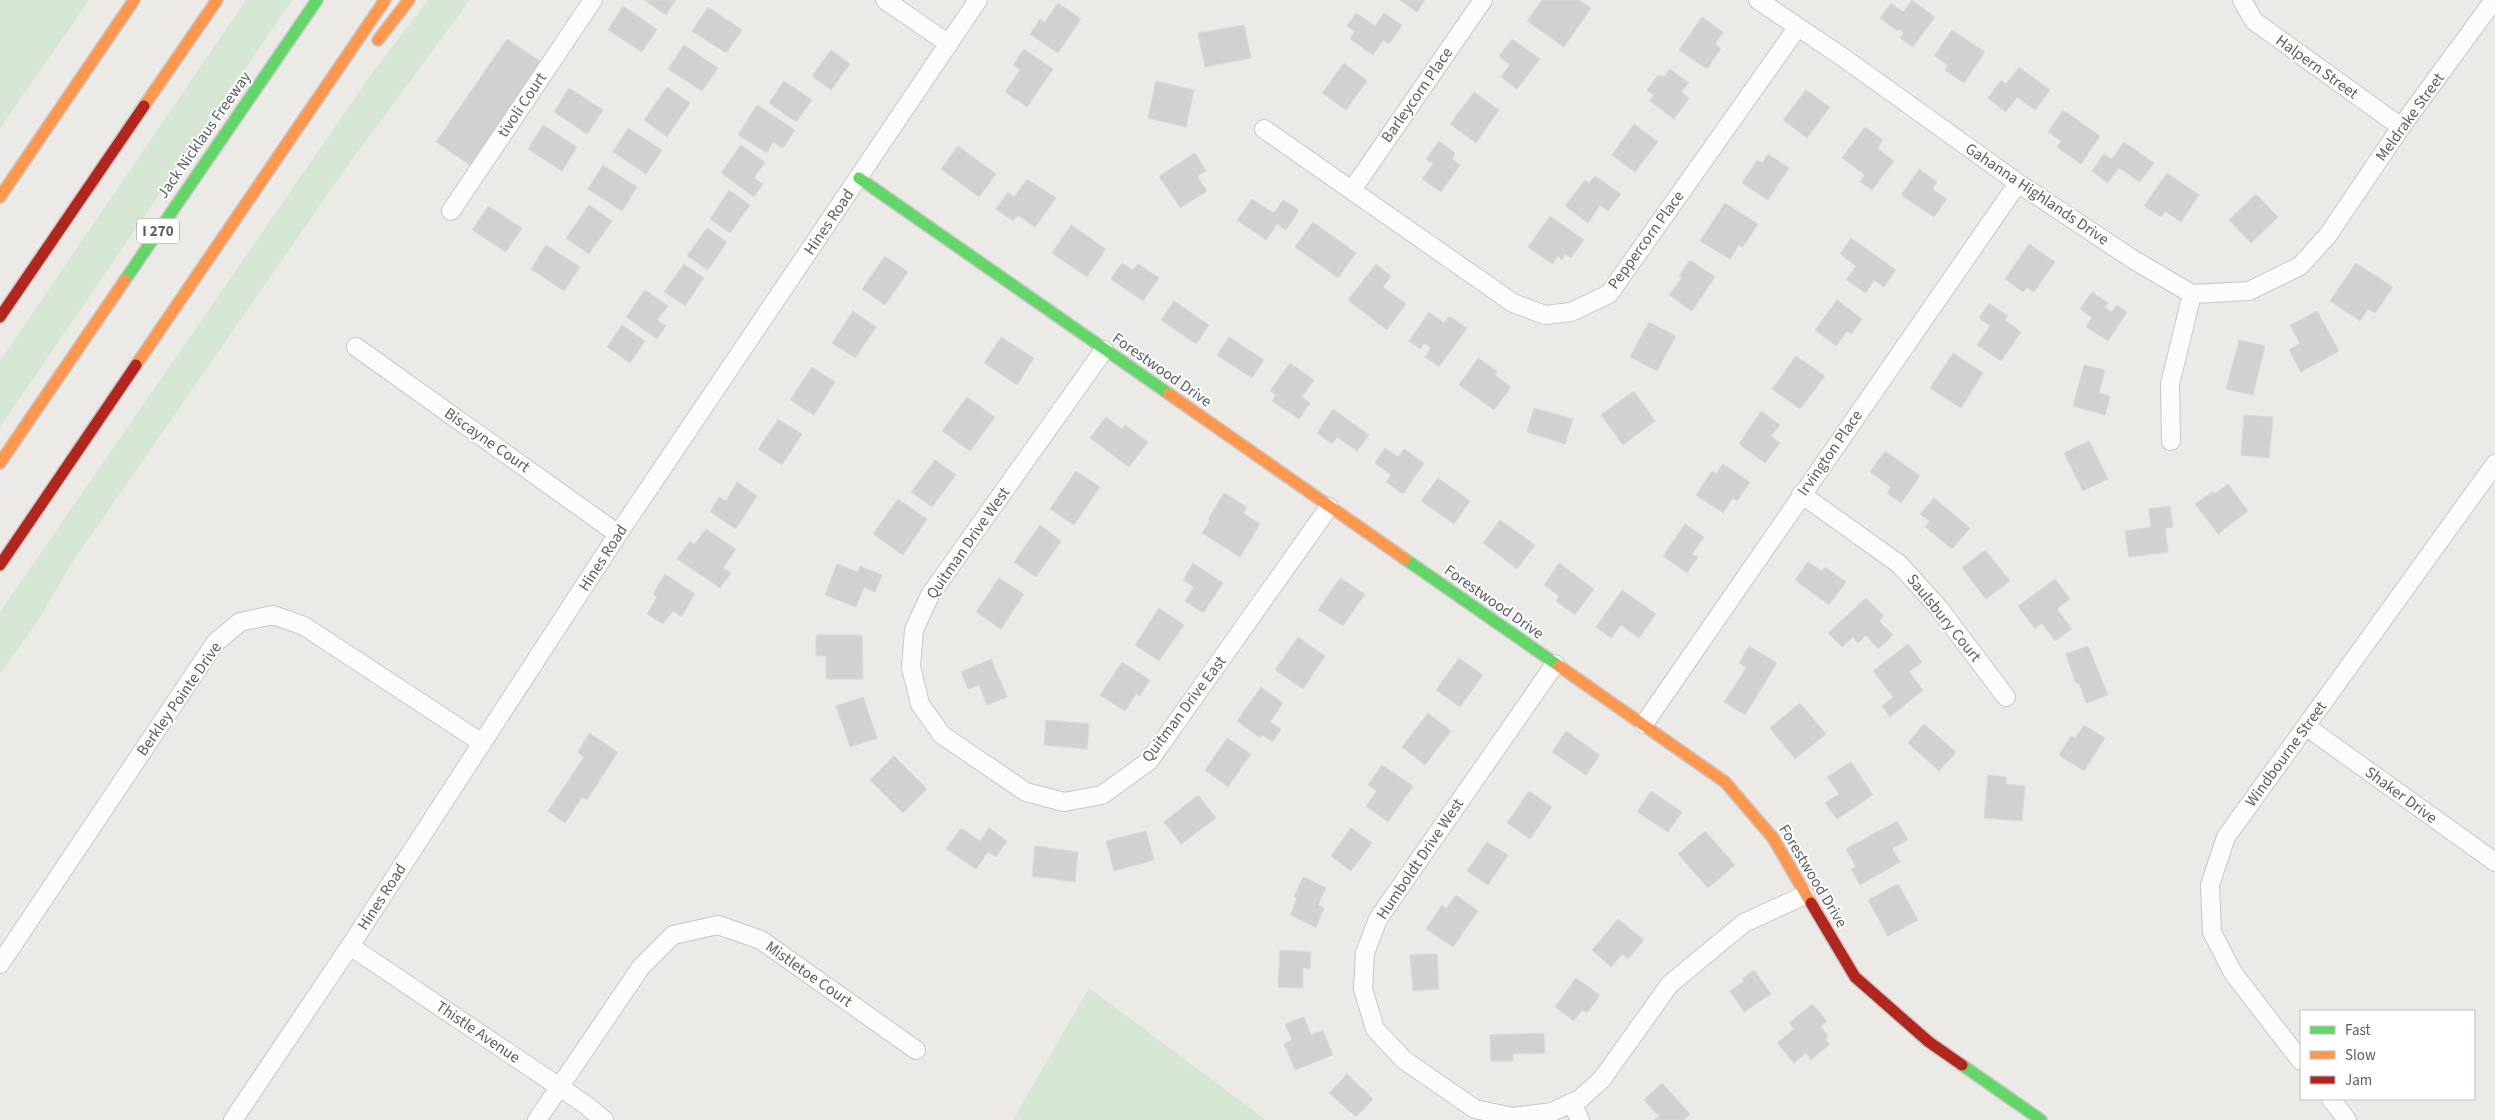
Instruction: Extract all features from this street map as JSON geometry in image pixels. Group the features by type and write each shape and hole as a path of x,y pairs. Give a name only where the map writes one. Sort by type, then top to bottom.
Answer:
{"main road":[{"path":"0,196 129,0"},
{"path":"0,196 134,0"},
{"path":"0,316 216,0"},
{"name":"Jack Nicklaus Freeway","path":"0,463 317,0"},
{"path":"0,565 385,0"},
{"path":"370,50 409,0"},
{"path":"257,188 339,88"},
{"name":"Forestwood Drive","path":"858,178 1725,782 1773,838 1855,977 1929,1042 2042,1120"}],"street":[{"name":"tivoli Court","path":"451,211 593,0"},
{"path":"885,0 948,44"},
{"name":"Hines Road","path":"233,1120 350,946 618,534 978,0"},
{"name":"Barleycorn Place","path":"1352,190 1483,0"},
{"name":"Gahanna Highlands Drive","path":"1758,0 1844,58 2018,183 2134,260 2192,294"},
{"name":"Halpern Street","path":"2242,0 2254,21 2401,127"},
{"name":"Meldrake Street","path":"2192,294 2249,291 2300,266 2328,235 2401,127 2494,0"},
{"name":"Peppercorn Place","path":"1264,129 1513,303 1546,315 1571,312 1609,294 1797,28"},
{"name":"Irvington Place","path":"1644,724 1801,494 2018,183"},
{"path":"2171,441 2170,384 2192,294"},
{"name":"Biscayne Court","path":"356,347 618,534"},
{"name":"Quitman Drive West","path":"984,764 942,734 920,704 911,667 914,630 930,595 1104,350"},
{"name":"Windbourne Street","path":"2300,1060 2233,973 2212,932 2210,885 2226,837 2495,464"},
{"name":"Saulsbury Court","path":"1801,494 1899,564 1938,607 2006,697"},
{"name":"Quitman Drive East","path":"984,764 1026,792 1064,802 1102,795 1149,761 1329,507"},
{"name":"Berkley Pointe Drive","path":"0,964 215,644 240,622 273,615 304,626 482,743"},
{"name":"Humboldt Drive West","path":"1555,664 1378,918 1365,953 1362,989 1375,1029 1404,1060 1475,1109 1513,1117 1552,1112 1572,1103 1602,1079 1670,984 1744,923 1805,895"},
{"name":"Shaker Drive","path":"2306,727 2495,862"},
{"name":"Mistletoe Court","path":"537,1120 640,967 673,935 718,925 761,940 916,1050"},
{"name":"Thistle Avenue","path":"350,946 559,1087 604,1120"},
{"path":"2332,1100 2347,1120"},
{"path":"1572,1103 1580,1120"}],"green space":[{"path":"0,0 89,0 0,128"},
{"path":"246,0 292,0 0,427 0,361"},
{"path":"428,0 470,0 345,169 71,564 39,619 0,674 0,612 373,72"},
{"path":"1089,988 1266,1120 1013,1120"}],"building":[{"path":"644,0 676,0 666,15"},
{"path":"1400,0 1425,0 1417,12"},
{"path":"1542,0 1579,0 1591,8 1564,47 1527,21"},
{"path":"1912,0 1935,17 1913,47 1900,38 1904,33 1899,29 1897,31 1880,18 1891,3 1903,12"},
{"path":"1058,3 1081,19 1058,53 1030,34 1040,19 1045,22"},
{"path":"623,6 657,29 642,52 608,30"},
{"path":"708,7 742,30 726,53 692,31"},
{"path":"1356,13 1375,26 1384,13 1402,25 1389,44 1383,40 1373,55 1350,39 1355,31 1347,26"},
{"path":"1702,17 1723,32 1715,44 1721,48 1707,69 1679,50"},
{"path":"1244,25 1251,58 1205,67 1198,33"},
{"path":"1952,30 1985,52 1964,83 1945,70 1948,65 1934,56"},
{"path":"507,39 541,62 470,165 436,142"},
{"path":"1512,39 1540,59 1517,89 1501,77 1510,65 1499,56"},
{"path":"684,45 718,68 702,91 668,69"},
{"path":"1024,49 1053,69 1027,107 1005,92 1020,70 1013,65"},
{"path":"831,50 850,64 831,90 812,76"},
{"path":"1344,63 1367,81 1346,110 1322,93"},
{"path":"2019,67 2050,90 2035,110 2017,97 2006,112 1988,98 2001,80 2006,84"},
{"path":"1670,69 1689,83 1681,92 1689,98 1674,119 1650,101 1654,95 1647,90 1658,75 1664,77"},
{"path":"784,81 812,100 796,122 769,103"},
{"path":"1156,81 1194,90 1186,127 1148,118"},
{"path":"667,87 690,103 667,137 644,120"},
{"path":"569,88 603,110 587,134 554,112"},
{"path":"1806,90 1830,107 1807,138 1783,120"},
{"path":"1474,92 1499,110 1476,143 1450,124"},
{"path":"757,105 795,130 783,148 773,142 767,153 738,135"},
{"path":"2063,110 2100,136 2081,164 2057,147 2061,141 2048,132"},
{"path":"1634,124 1658,142 1635,172 1612,155"},
{"path":"543,125 577,147 562,171 528,149"},
{"path":"1865,127 1883,140 1877,148 1894,161 1872,190 1860,182 1865,175 1842,158"},
{"path":"628,128 662,150 646,174 613,152"},
{"path":"1439,141 1455,153 1452,159 1460,165 1441,192 1422,179 1433,164 1426,159"},
{"path":"2124,142 2154,163 2140,182 2119,168 2108,183 2092,171 2104,154 2112,159"},
{"path":"741,145 765,162 754,178 763,184 754,197 721,173"},
{"path":"958,146 996,174 979,197 941,169"},
{"path":"1195,153 1206,171 1197,176 1207,191 1180,208 1159,176"},
{"path":"1768,154 1789,168 1768,200 1742,183 1757,160 1762,163"},
{"path":"603,165 637,187 622,211 588,189"},
{"path":"1919,169 1937,182 1932,189 1947,199 1934,217 1901,195"},
{"path":"2167,173 2199,195 2181,222 2165,211 2161,217 2144,206"},
{"path":"1595,176 1621,194 1608,211 1600,205 1588,223 1565,206 1585,180 1589,183"},
{"path":"1027,179 1056,198 1035,227 1018,215 1013,221 996,209 1008,192 1014,197"},
{"path":"729,190 750,205 730,233 710,219"},
{"path":"2256,194 2278,217 2251,243 2229,220"},
{"path":"1252,199 1274,213 1283,200 1299,210 1286,230 1277,224 1266,240 1237,220"},
{"path":"1725,203 1758,224 1743,247 1739,245 1730,259 1700,241"},
{"path":"589,205 612,221 589,254 566,238"},
{"path":"488,206 522,228 506,252 472,230"},
{"path":"1550,216 1584,240 1571,258 1565,254 1562,260 1558,256 1552,264 1528,247"},
{"path":"1313,222 1356,253 1338,278 1295,247"},
{"path":"1071,225 1106,249 1087,277 1052,253"},
{"path":"707,228 727,242 708,270 687,256"},
{"path":"1851,238 1896,270 1884,287 1874,280 1866,293 1846,280 1856,266 1840,254"},
{"path":"2029,244 2055,262 2034,292 2027,287 2023,292 2005,279"},
{"path":"546,245 580,267 564,291 531,269"},
{"path":"885,256 908,272 885,305 862,289"},
{"path":"1690,260 1715,277 1692,311 1669,295 1682,278 1679,276"},
{"path":"1122,263 1133,270 1138,264 1159,278 1143,301 1111,279"},
{"path":"2356,263 2393,287 2375,313 2368,309 2360,321 2330,301"},
{"path":"684,264 704,278 685,306 664,292"},
{"path":"1376,264 1391,276 1383,287 1406,304 1387,330 1348,300"},
{"path":"645,290 668,306 657,320 666,326 657,339 626,317"},
{"path":"2092,292 2108,303 2105,307 2112,312 2117,305 2127,312 2108,341 2086,327 2092,318 2080,309"},
{"path":"1837,300 1862,319 1851,334 1847,331 1836,346 1815,330"},
{"path":"1174,301 1209,325 1196,344 1161,320"},
{"path":"1989,303 2008,316 2005,320 2021,332 2001,361 1977,345 1990,326 1979,318"},
{"path":"853,311 876,327 855,358 832,343"},
{"path":"2317,311 2339,351 2301,372 2289,350 2300,343 2290,325"},
{"path":"1429,312 1444,323 1449,316 1467,328 1439,367 1425,357 1431,348 1424,343 1420,349 1409,341"},
{"path":"1649,322 1676,336 1657,371 1630,357"},
{"path":"622,325 645,341 630,363 607,347"},
{"path":"1001,337 1034,358 1017,385 984,363"},
{"path":"1229,337 1264,360 1252,378 1217,355"},
{"path":"2239,340 2265,346 2253,395 2226,389"},
{"path":"1953,353 1983,373 1961,408 1930,388"},
{"path":"1796,356 1825,376 1800,409 1772,389"},
{"path":"1478,358 1497,371 1495,375 1511,387 1494,410 1459,385"},
{"path":"1290,363 1314,380 1302,397 1310,403 1299,419 1272,401 1276,395 1270,391"},
{"path":"2084,365 2105,370 2099,393 2110,396 2105,415 2073,406"},
{"path":"812,367 835,382 814,415 790,400"},
{"path":"1634,391 1655,421 1623,445 1601,415"},
{"path":"967,397 995,417 970,451 942,431"},
{"path":"1534,408 1573,419 1565,444 1527,432"},
{"path":"1333,409 1369,435 1357,451 1337,437 1332,444 1317,433"},
{"path":"1761,411 1780,425 1771,436 1780,443 1765,463 1739,444"},
{"path":"2244,415 2273,417 2269,458 2241,455"},
{"path":"1106,417 1122,429 1125,425 1148,442 1129,467 1090,438"},
{"path":"778,419 802,434 782,465 758,449"},
{"path":"2089,441 2108,479 2083,491 2064,453"},
{"path":"1385,448 1398,457 1404,449 1424,463 1403,494 1386,482 1391,475 1375,463"},
{"path":"1885,451 1920,476 1901,503 1887,493 1891,487 1870,472"},
{"path":"935,460 956,475 932,507 911,492"},
{"path":"1723,464 1750,482 1737,501 1733,498 1723,513 1696,495 1712,471 1716,474"},
{"path":"1076,471 1100,487 1074,525 1050,509"},
{"path":"1438,478 1470,501 1454,524 1421,501"},
{"path":"737,482 757,496 736,529 710,512 719,497 726,501"},
{"path":"2228,484 2248,511 2218,534 2195,504"},
{"path":"1224,493 1247,507 1243,513 1260,524 1240,557 1202,533"},
{"path":"1934,498 1970,528 1952,549 1925,527 1930,521 1920,514"},
{"path":"898,499 927,519 903,555 873,534"},
{"path":"2170,506 2173,527 2165,528 2168,552 2129,557 2125,531 2151,527 2149,509"},
{"path":"1500,520 1535,545 1517,569 1483,543"},
{"path":"1685,524 1704,537 1692,554 1698,557 1687,573 1663,556"},
{"path":"1040,525 1061,541 1036,577 1014,562"},
{"path":"706,529 736,549 723,568 731,573 720,588 677,559 690,541 694,545"},
{"path":"1985,550 2010,581 1986,599 1962,568"},
{"path":"1808,562 1822,571 1825,567 1846,582 1829,605 1795,580"},
{"path":"1193,563 1223,583 1203,613 1185,601 1194,587 1183,580"},
{"path":"1559,563 1594,589 1575,615 1556,601 1559,596 1544,585"},
{"path":"837,564 858,572 860,566 882,575 875,592 864,587 856,607 825,595"},
{"path":"665,574 695,594 681,617 673,611 663,624 647,614 657,597 653,594"},
{"path":"999,578 1024,594 1001,629 976,612"},
{"path":"1340,578 1365,594 1343,626 1318,610"},
{"path":"2055,579 2070,599 2057,609 2072,629 2055,641 2042,623 2035,629 2018,606"},
{"path":"1622,590 1656,614 1639,638 1621,625 1611,638 1596,627"},
{"path":"1866,598 1884,616 1879,621 1893,635 1878,649 1866,635 1858,643 1853,637 1842,647 1828,633"},
{"path":"1159,608 1184,625 1159,661 1135,645"},
{"path":"816,635 862,635 863,679 826,679 826,656 816,656"},
{"path":"1298,637 1325,656 1303,689 1275,670"},
{"path":"1908,644 1922,662 1909,672 1923,690 1890,717 1882,706 1893,697 1873,671"},
{"path":"1749,646 1777,663 1745,715 1724,702 1746,668 1739,663"},
{"path":"2088,646 2108,695 2086,703 2079,683 2076,684 2066,654"},
{"path":"1459,658 1483,675 1460,707 1436,690"},
{"path":"991,659 1007,697 987,705 979,685 968,689 961,672"},
{"path":"1122,662 1150,680 1140,696 1136,694 1125,711 1100,695"},
{"path":"1261,687 1283,703 1270,722 1281,729 1272,742 1263,735 1260,738 1237,721"},
{"path":"863,697 877,738 850,747 836,706"},
{"path":"1800,703 1826,734 1795,759 1770,728"},
{"path":"1428,713 1451,731 1425,765 1402,747"},
{"path":"1046,720 1089,724 1087,749 1044,745"},
{"path":"1924,724 1956,752 1939,771 1908,743"},
{"path":"2084,725 2105,738 2084,771 2059,755 2071,736 2075,738"},
{"path":"1566,731 1600,755 1586,775 1552,752"},
{"path":"589,733 618,752 587,800 582,797 565,823 548,811 584,757 578,752"},
{"path":"1227,738 1251,754 1228,787 1205,770"},
{"path":"894,756 927,789 903,813 870,780"},
{"path":"1851,762 1873,795 1837,819 1825,803 1839,794 1827,777"},
{"path":"1382,765 1413,786 1388,822 1366,806 1377,791 1368,785"},
{"path":"1988,775 2006,777 2006,784 2025,786 2022,821 1984,818"},
{"path":"1529,791 1552,807 1530,839 1507,823"},
{"path":"1651,791 1682,812 1668,832 1637,812"},
{"path":"1198,795 1216,818 1181,844 1164,822"},
{"path":"1897,821 1908,840 1892,848 1900,862 1860,885 1851,869 1856,867 1846,849"},
{"path":"961,828 980,841 989,828 1007,841 996,857 988,852 976,869 946,849"},
{"path":"1351,828 1372,843 1351,871 1331,856"},
{"path":"1146,831 1154,860 1114,871 1106,841"},
{"path":"1705,831 1735,865 1708,888 1678,854"},
{"path":"1487,842 1508,855 1488,885 1467,871"},
{"path":"1035,846 1078,852 1075,882 1032,876"},
{"path":"1303,877 1326,888 1318,905 1324,908 1316,927 1290,915 1297,898 1294,897"},
{"path":"1898,884 1918,920 1888,936 1868,900"},
{"path":"1456,895 1478,911 1453,947 1426,929 1442,905 1446,909"},
{"path":"1618,919 1644,940 1628,959 1622,954 1611,967 1592,950"},
{"path":"1280,950 1311,952 1310,969 1303,968 1303,988 1278,987"},
{"path":"1437,954 1439,989 1413,991 1410,955"},
{"path":"1754,970 1771,994 1744,1012 1730,991 1744,981 1742,979"},
{"path":"1576,978 1600,995 1587,1013 1582,1010 1574,1021 1555,1007"},
{"path":"1812,1004 1827,1021 1821,1026 1828,1036 1825,1039 1830,1044 1811,1060 1806,1053 1794,1063 1777,1043 1794,1029 1789,1023"},
{"path":"1304,1017 1311,1035 1323,1030 1333,1055 1295,1070 1284,1044 1292,1040 1285,1024"},
{"path":"1544,1033 1545,1053 1513,1054 1513,1061 1491,1061 1490,1035"},
{"path":"1347,1074 1373,1099 1356,1117 1329,1093"},
{"path":"1662,1083 1690,1114 1684,1120 1654,1120 1659,1116 1644,1100"}],"traffic: fast":[{"path":"125,280 317,0"},
{"path":"859,178 1169,394"},
{"path":"1405,559 1559,666"},
{"path":"1962,1065 2041,1120"}],"traffic: slow":[{"path":"0,197 134,0"},
{"path":"144,106 217,0"},
{"path":"136,365 385,0"},
{"path":"378,40 409,0"},
{"path":"0,463 125,280"},
{"path":"1169,394 1405,559"},
{"path":"1559,666 1725,782 1773,838 1811,903"}],"traffic: jam":[{"path":"0,317 144,106"},
{"path":"0,565 136,365"},
{"path":"1811,903 1855,977 1929,1042 1962,1065"}]}
